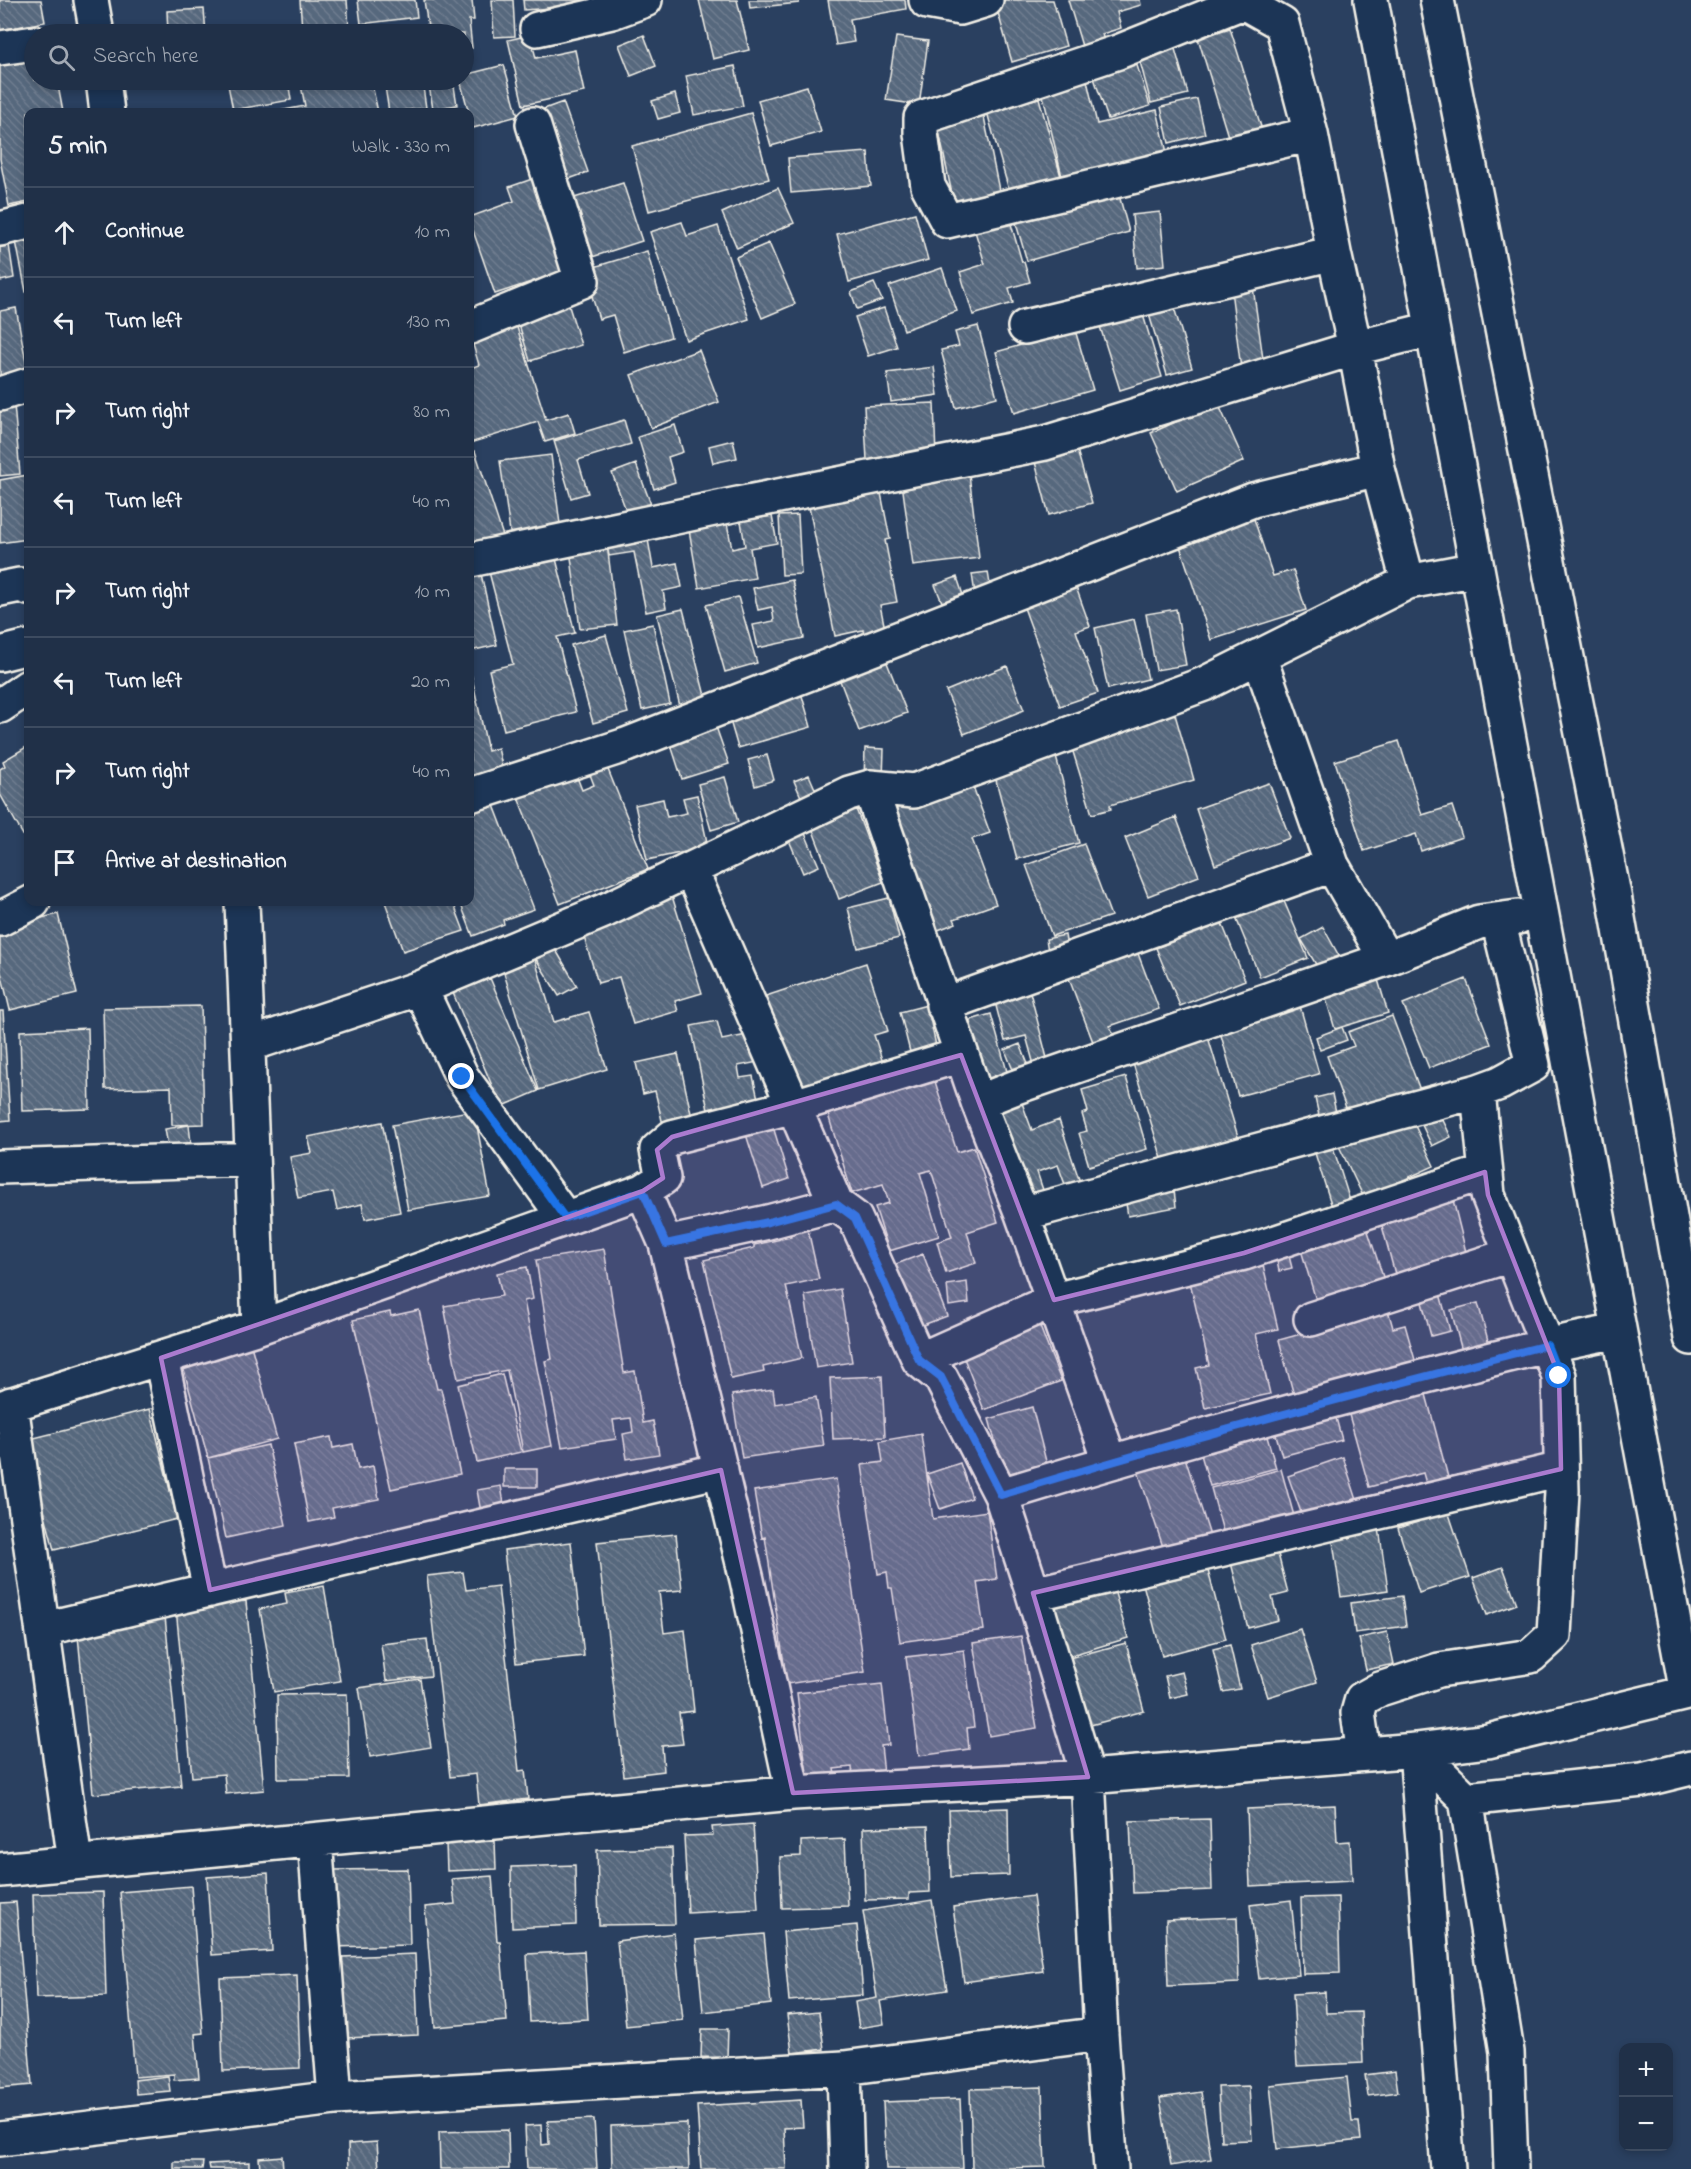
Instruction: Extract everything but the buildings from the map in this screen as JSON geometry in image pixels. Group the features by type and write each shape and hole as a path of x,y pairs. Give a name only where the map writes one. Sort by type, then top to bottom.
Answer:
{"street":[{"path":"91,0 92,24"},
{"path":"537,29 612,12 645,0"},
{"path":"926,0 960,8 986,0"},
{"path":"0,1870 793,1792 1088,1777 1416,1750 1488,1741 1687,1694 1371,0"},
{"path":"1437,0 1614,895 1691,1338"},
{"path":"1311,134 947,221 928,186 921,118 1118,52 1241,1 1282,24 1311,134 1378,470 1408,582"},
{"path":"0,48 24,44"},
{"path":"104,90 106,108"},
{"path":"474,325 582,281 534,124"},
{"path":"0,229 24,223"},
{"path":"1025,327 1334,253"},
{"path":"474,559 1045,443 1355,348 1432,329"},
{"path":"0,394 24,386"},
{"path":"474,794 626,745 1253,500 1378,470"},
{"path":"248,1045 420,988 606,910 849,793 870,787 914,791 1204,684 1408,582 1477,569"},
{"path":"0,589 20,585 24,586"},
{"path":"0,654 24,648"},
{"path":"1259,656 1332,865 1386,959"},
{"path":"0,706 24,690"},
{"path":"870,787 943,1005 1054,1300 1110,1461"},
{"path":"943,1005 1332,865"},
{"path":"691,870 836,1204 855,1218 919,1360 941,1377 1001,1495 1031,1587 1088,1777 1101,2034 1111,2169"},
{"path":"0,919 25,906"},
{"path":"242,906 259,1327"},
{"path":"978,1102 1386,959 1479,922 1541,913"},
{"path":"1022,1214 1478,1091 1500,1083 1533,1065 1498,920"},
{"path":"420,988 462,1077 565,1218"},
{"path":"75,1862 43,1629 5,1406 259,1327 643,1191 663,1178 657,1150 672,1137 794,1106 961,1055"},
{"path":"1364,1754 1358,1713 1362,1699 1380,1689 1439,1670 1531,1656 1554,1635 1562,1491 1559,1376 1488,1194 1478,1091"},
{"path":"0,1167 252,1159"},
{"path":"919,1360 1054,1300 1244,1253 1485,1172"},
{"path":"643,1191 666,1244 747,1580 793,1792"},
{"path":"666,1244 768,1222 836,1204"},
{"path":"1311,1319 1511,1255"},
{"path":"1001,1495 1110,1461 1283,1413 1547,1345 1619,1331"},
{"path":"161,1358 210,1590"},
{"path":"1031,1587 1046,1591 1062,1588 1561,1469"},
{"path":"43,1629 720,1470"},
{"path":"1416,1750 1466,1799 1507,2052 1511,2169"},
{"path":"1416,1750 1448,2169"},
{"path":"1466,1799 1642,1780 1691,1768"},
{"path":"315,1840 335,2098"},
{"path":"0,2139 335,2098 844,2068 1101,2034"},
{"path":"844,2068 847,2169"}],"highlighted area":[{"path":"961,1055 1054,1300 1244,1253 1485,1172 1488,1195 1559,1376 1561,1469 1033,1593 1088,1777 793,1793 721,1470 210,1590 161,1358 643,1191 663,1178 657,1150 672,1137"}],"route":[{"path":"462,1077 565,1218 643,1191 666,1244 768,1222 836,1204 855,1218 919,1360 941,1377 1001,1495 1110,1461 1283,1413 1547,1345 1559,1376"}]}
